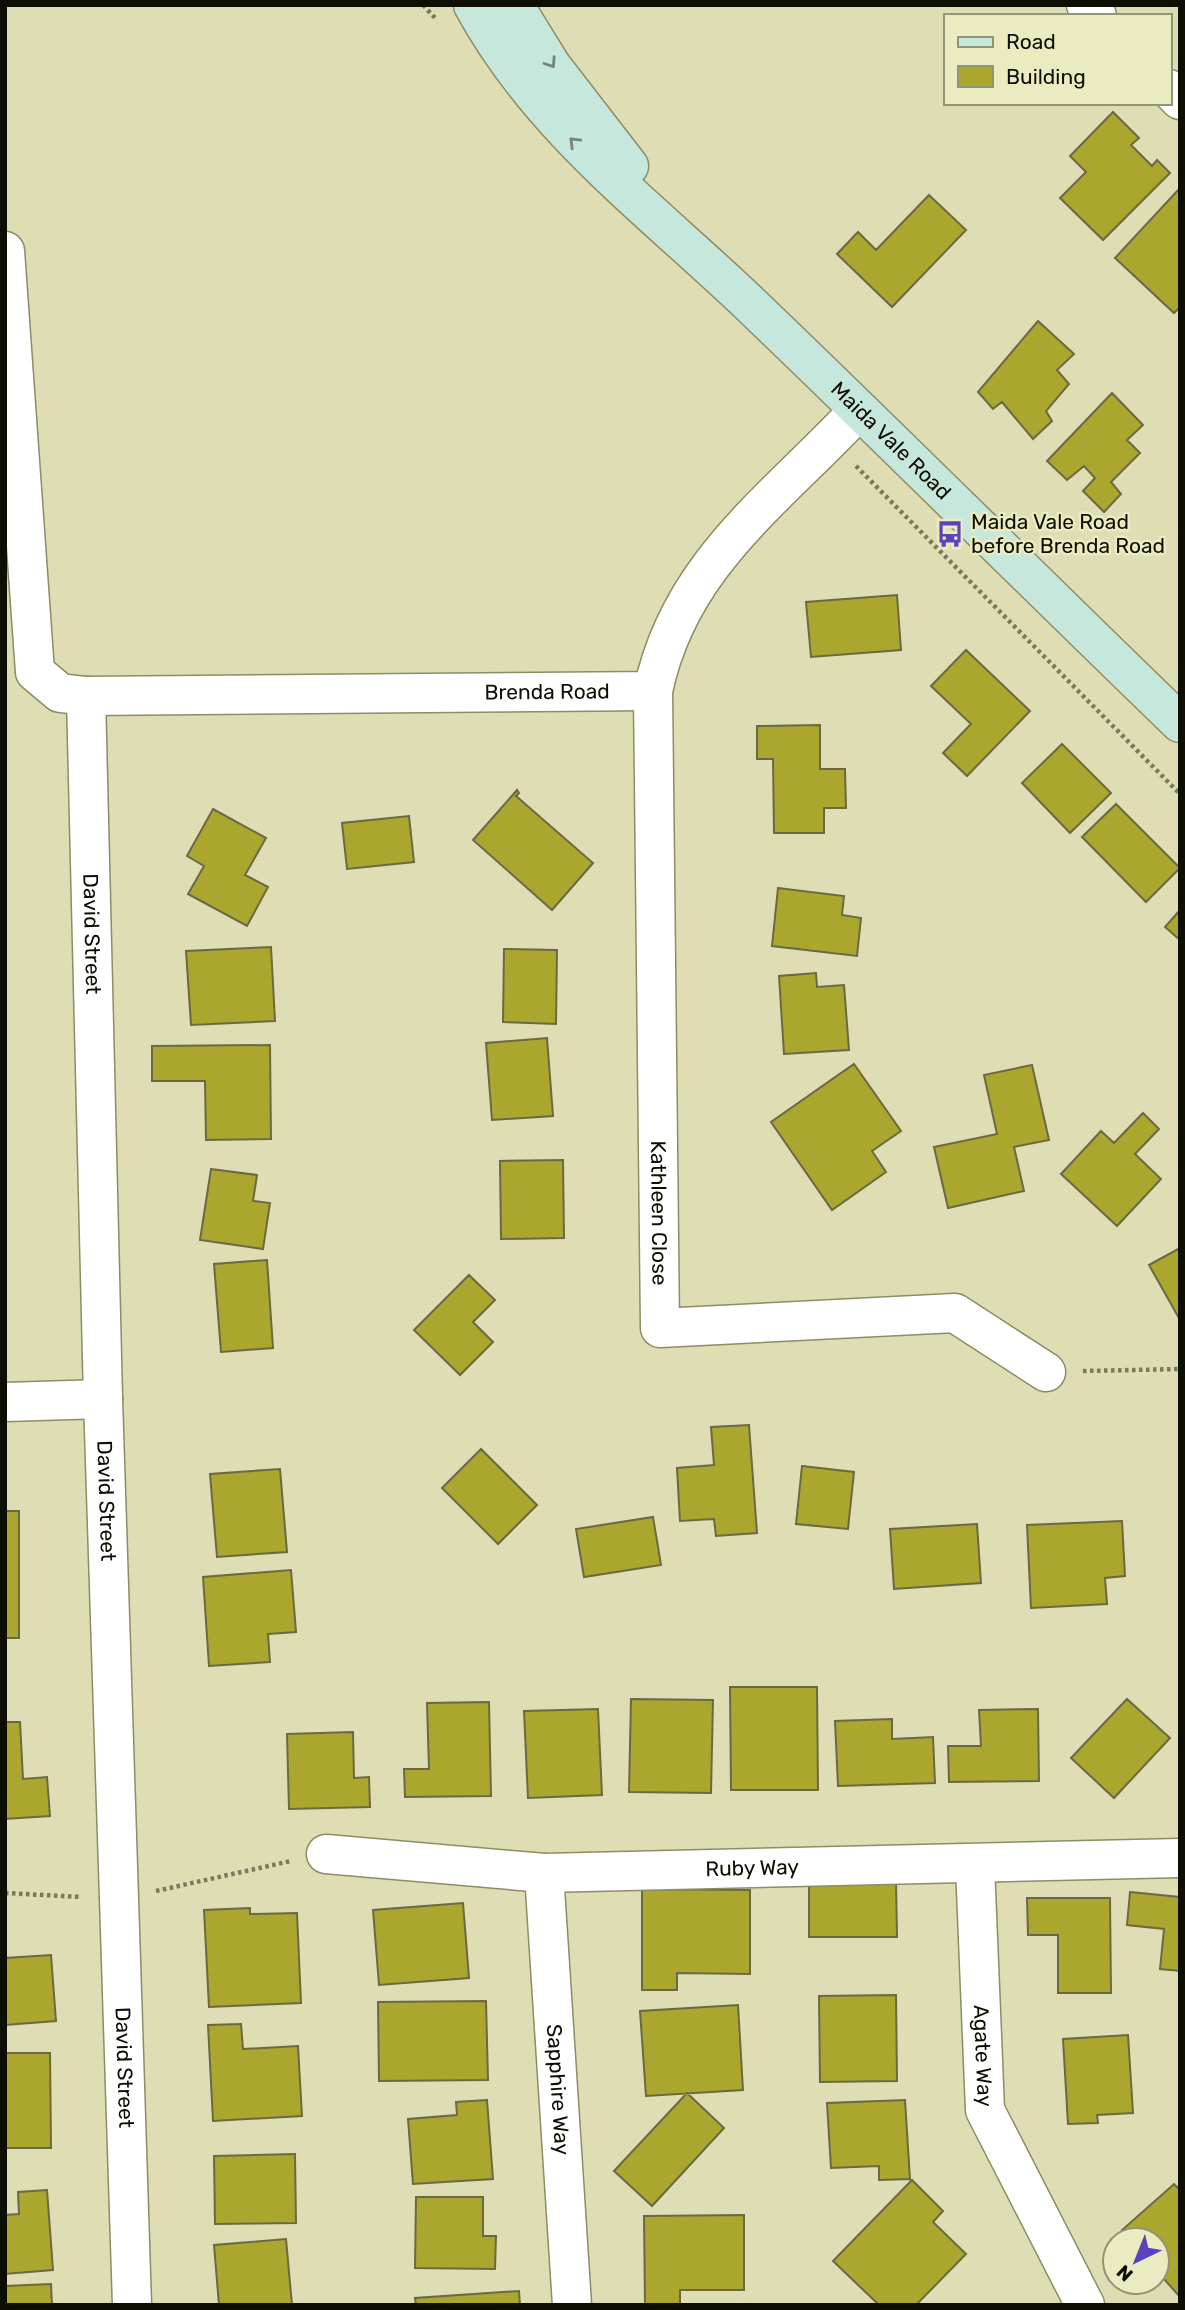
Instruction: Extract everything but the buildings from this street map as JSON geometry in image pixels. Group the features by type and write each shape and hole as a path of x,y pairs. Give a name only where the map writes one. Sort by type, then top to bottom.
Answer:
{"main road":[{"name":"Maida Vale Road","path":"473,5 517,76 556,124 626,194 751,304 1180,723"},
{"name":"Maida Vale Road","path":"514,5 551,65 603,134 751,304"}],"street":[{"name":"Brenda Road","path":"5,251 35,672 60,693 86,696 653,691"},
{"path":"653,691 670,629 693,588 720,550 858,411"},
{"name":"Kathleen Close","path":"653,691 660,1328 955,1313 1046,1372"},
{"name":"David Street","path":"86,696 103,1399 96,1902 132,2305"},
{"path":"5,1402 103,1399"},
{"name":"Ruby Way","path":"326,1854 544,1873 975,1865 1180,1858"},
{"name":"Agate Way","path":"975,1865 985,2110 1085,2305"},
{"name":"Sapphire Way","path":"544,1873 572,2305"}],"path":[{"path":"423,5 432,14"},
{"path":"1046,1372 1180,1369"},
{"path":"5,1893 96,1902 326,1854"},
{"path":"84,1883 96,1902"}],"place":[{"name":"Maida Vale Road before Brenda Road","path":"950,534"}]}
